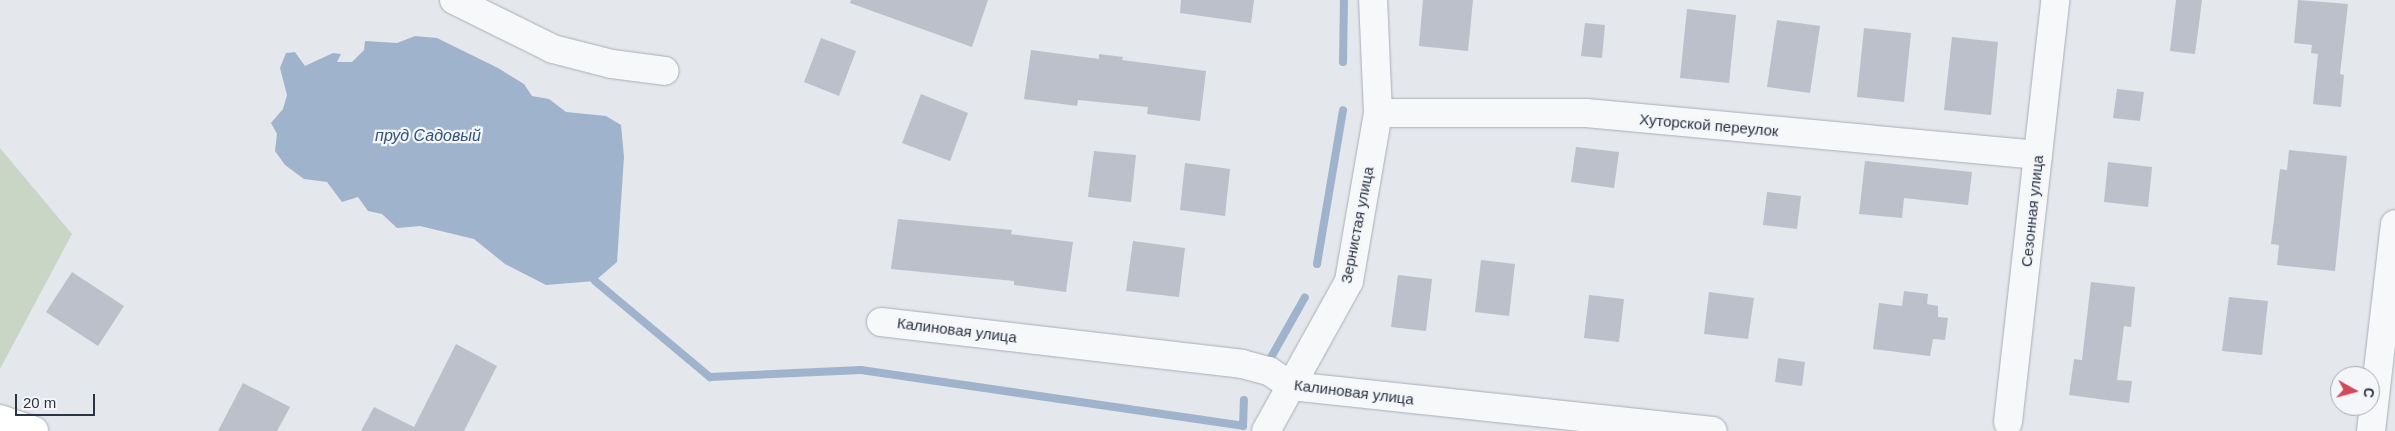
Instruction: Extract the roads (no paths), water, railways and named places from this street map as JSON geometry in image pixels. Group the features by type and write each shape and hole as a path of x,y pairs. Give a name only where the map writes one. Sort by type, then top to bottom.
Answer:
{"street":[{"path":"454,0 554,49 612,64 665,71"},
{"name":"Зернистая улица","path":"1266,431 1349,281 1378,113 1372,0"},
{"name":"Сезонная улица","path":"2008,422 2055,0"},
{"name":"Хуторской переулок","path":"1378,113 1586,113 2038,155"},
{"path":"2371,431 2395,224"},
{"name":"Калиновая улица","path":"881,322 1242,364 1269,371 1291,386 1714,431"},
{"path":"0,419 34,431"}],"water":[{"name":"пруд Садовый","path":"415,36 437,38 498,68 524,84 532,96 549,99 566,112 606,116 621,125 624,157 617,262 595,281 546,285 505,264 474,239 420,226 397,228 382,214 368,211 358,197 342,202 327,182 304,179 285,165 275,151 277,134 271,123 283,109 287,95 280,68 286,53 295,52 305,66 333,53 341,54 337,62 352,62 364,50 365,41 397,43"}],"waterway":[{"path":"1343,62 1344,0"},
{"path":"1317,264 1343,110"},
{"path":"595,281 710,377 861,370 1243,426 1244,400"},
{"path":"1269,361 1305,297"}]}
